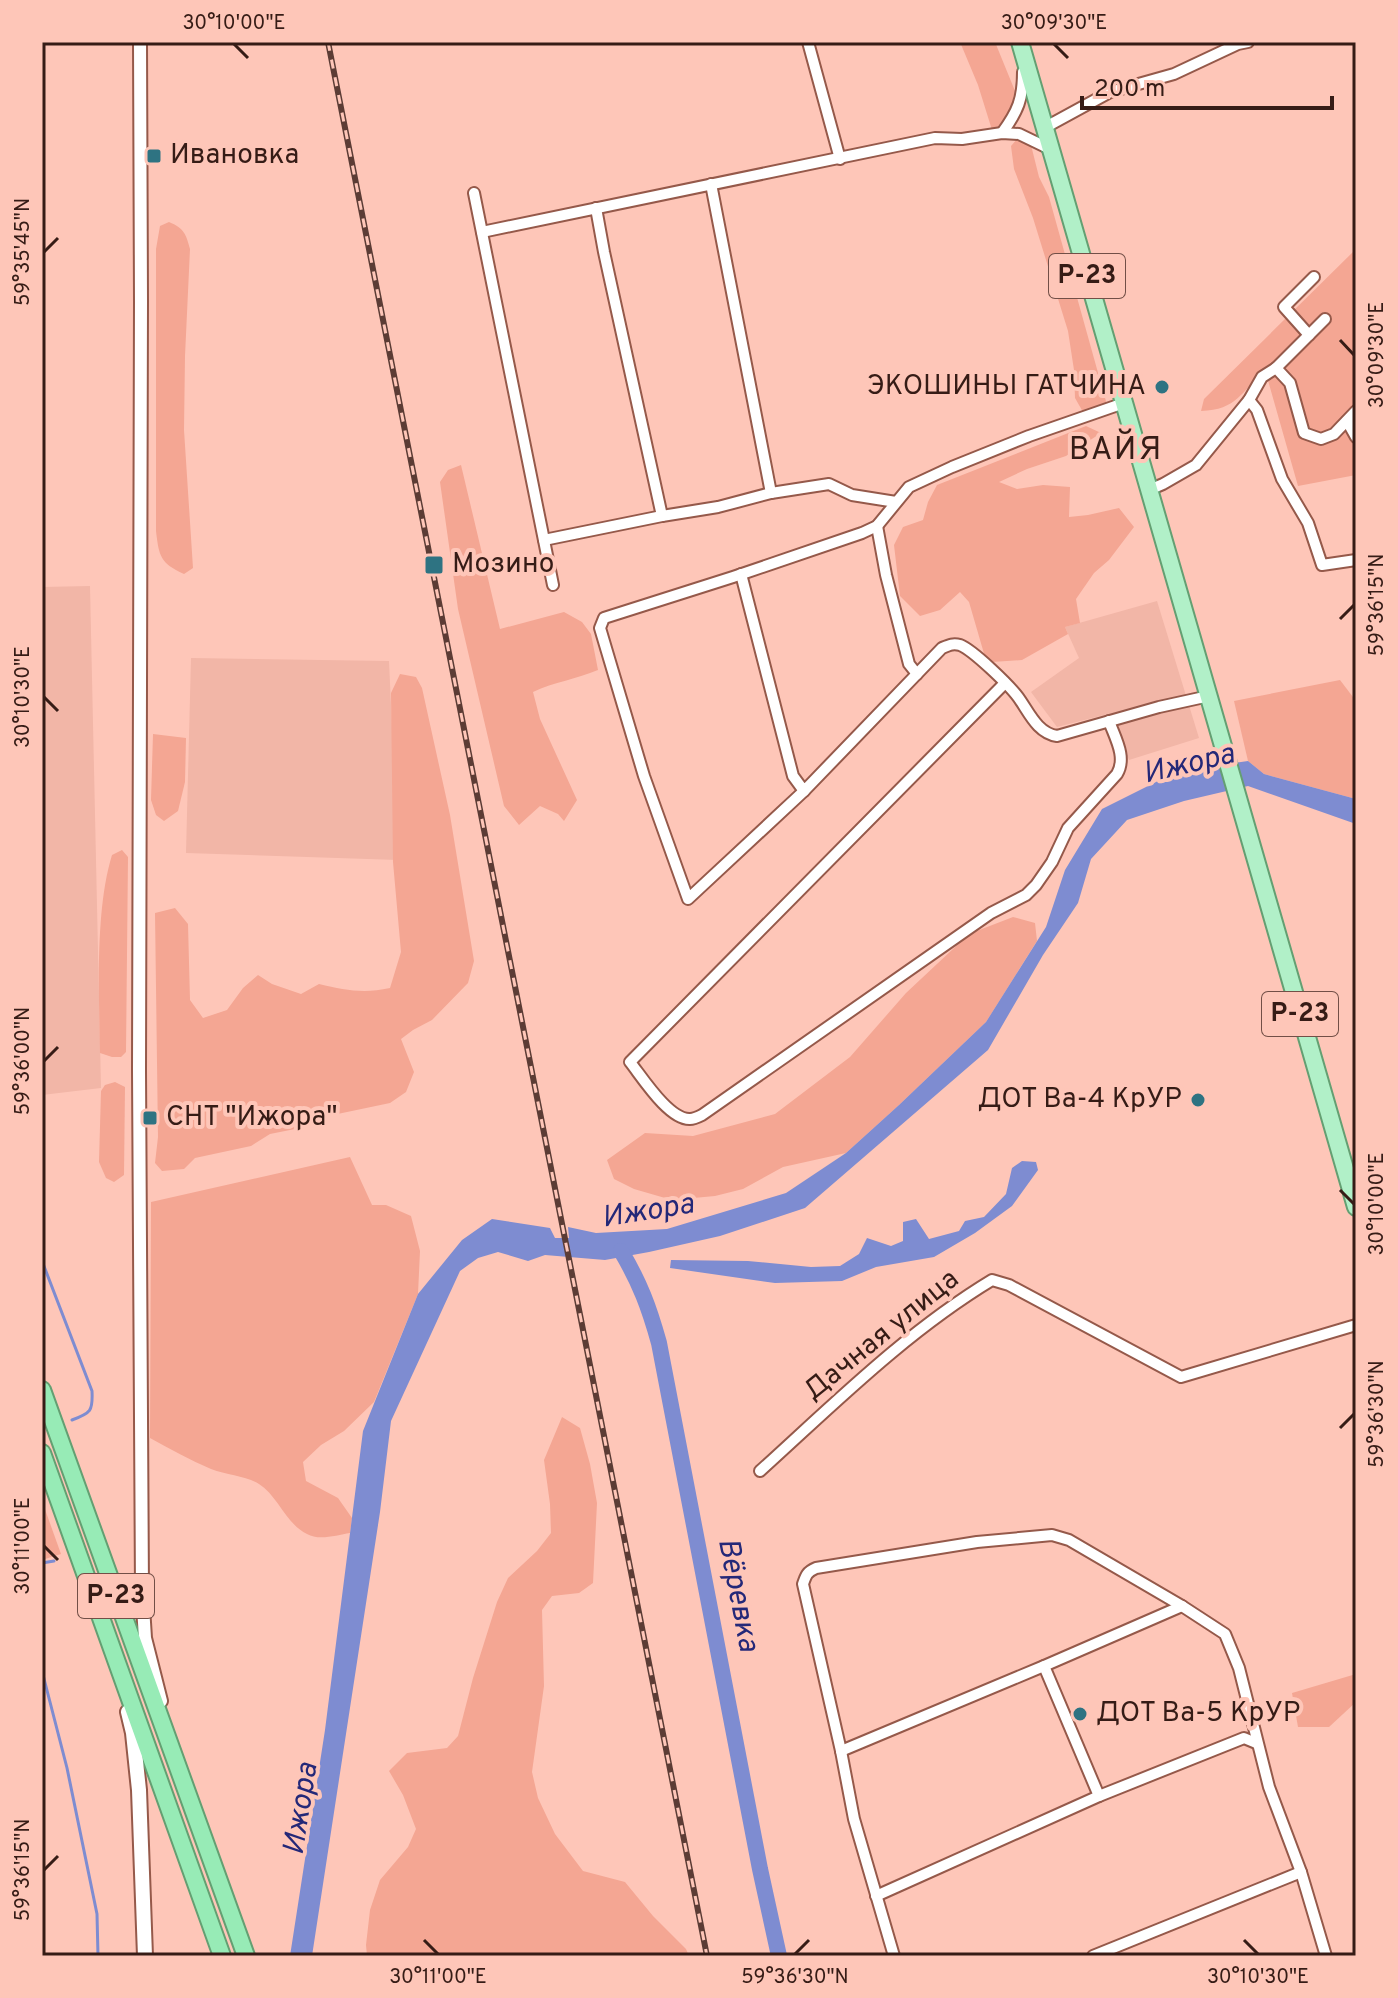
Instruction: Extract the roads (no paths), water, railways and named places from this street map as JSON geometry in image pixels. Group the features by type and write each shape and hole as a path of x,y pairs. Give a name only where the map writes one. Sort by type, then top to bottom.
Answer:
{"highway":[{"name":"Р-23","path":"42,1390 246,1956"},
{"name":"Р-23","path":"42,1453 222,1956"}],"main road":[{"name":"Р-23","path":"1020,47 1356,1207"},
{"path":"108,1638 133,1733 139,1790 145,1956"}],"street":[{"path":"140,42 139,1209 142,1591 145,1638 176,1763"},
{"path":"808,42 840,159"},
{"path":"1044,128 1110,92 1174,74 1248,42"},
{"path":"1002,133 1015,116 1020,103 1023,88 1020,47"},
{"path":"482,232 935,138 1019,134 1050,149"},
{"path":"711,184 771,493"},
{"path":"474,193 553,585"},
{"path":"596,208 662,516"},
{"path":"1309,335 1284,307 1314,277"},
{"path":"1149,490 1196,465 1249,400 1262,377 1276,368 1325,319"},
{"path":"1276,368 1290,383 1304,433 1321,439 1334,434 1356,411"},
{"path":"1249,400 1257,410 1282,479 1308,523 1322,565 1356,560"},
{"path":"1124,403 1029,436 909,487 877,526 604,618 600,628 644,776 688,899 804,791 942,648 952,644 963,646 1005,683 1038,727 1047,734 1057,736 1209,696"},
{"path":"1347,421 1356,437"},
{"path":"544,540 829,484 852,495 896,502"},
{"path":"877,526 909,664 917,674"},
{"path":"741,574 793,776 804,791"},
{"path":"1005,683 630,1062 670,1111 680,1118 691,1119 702,1115 991,913 1026,895 1052,862 1068,828 1122,765 1109,721"},
{"name":"Дачная улица","path":"760,1471 850,1389 940,1314 992,1280 1009,1285 1181,1377 1356,1325"},
{"path":"894,1956 854,1819 803,1584 808,1572 816,1568 977,1542 1052,1535 1069,1540 1225,1634 1239,1668 1269,1787 1301,1872 1326,1956"},
{"path":"841,1751 1182,1606"},
{"path":"1044,1666 1099,1796"},
{"path":"876,1896 1099,1796 1244,1738 1256,1743"},
{"path":"1093,1956 1301,1872"}],"water":[{"name":"Ижора","path":"1248,761 1264,774 1356,799 1356,824 1248,786 1184,801 1127,820 1091,859 1078,903 1043,955 988,1050 805,1208 720,1236 649,1252 605,1260 545,1255 528,1261 498,1252 478,1258 460,1271 391,1421 380,1512 312,1956 290,1956 325,1730 363,1431 418,1294 462,1240 492,1219 550,1228 555,1238 569,1238 568,1227 596,1233 667,1229 786,1193 846,1153 986,1022 1046,927 1065,870 1102,809 1178,771"},
{"path":"1022,1161 1036,1162 1038,1170 1012,1206 934,1257 876,1267 842,1281 775,1283 670,1268 671,1260 840,1266 859,1254 867,1238 891,1246 903,1241 903,1222 916,1219 929,1239 959,1231 965,1221 984,1217 1006,1194 1012,1168"}],"waterway":[{"name":"Вёревка","path":"621,1251 634,1274 659,1343 779,1956"},
{"path":"42,1261 92,1391 90,1410 72,1420"},
{"path":"42,1563 54,1561"},
{"path":"42,1671 67,1768 97,1914 98,1956"}],"railway":[{"path":"328,42 707,1956"}],"place":[{"name":"Ивановка","path":"154,156"},
{"name":"ЭКОШИНЫ ГАТЧИНА","path":"1162,387"},
{"name":"Мозино","path":"434,565"},
{"name":"ДОТ Ва-4 КрУР","path":"1198,1100"},
{"name":"СНТ \"Ижора\"","path":"150,1118"},
{"name":"ДОТ Ва-5 КрУР","path":"1080,1714"}],"district":[{"name":"ВАЙЯ","path":"1116,451"}]}
